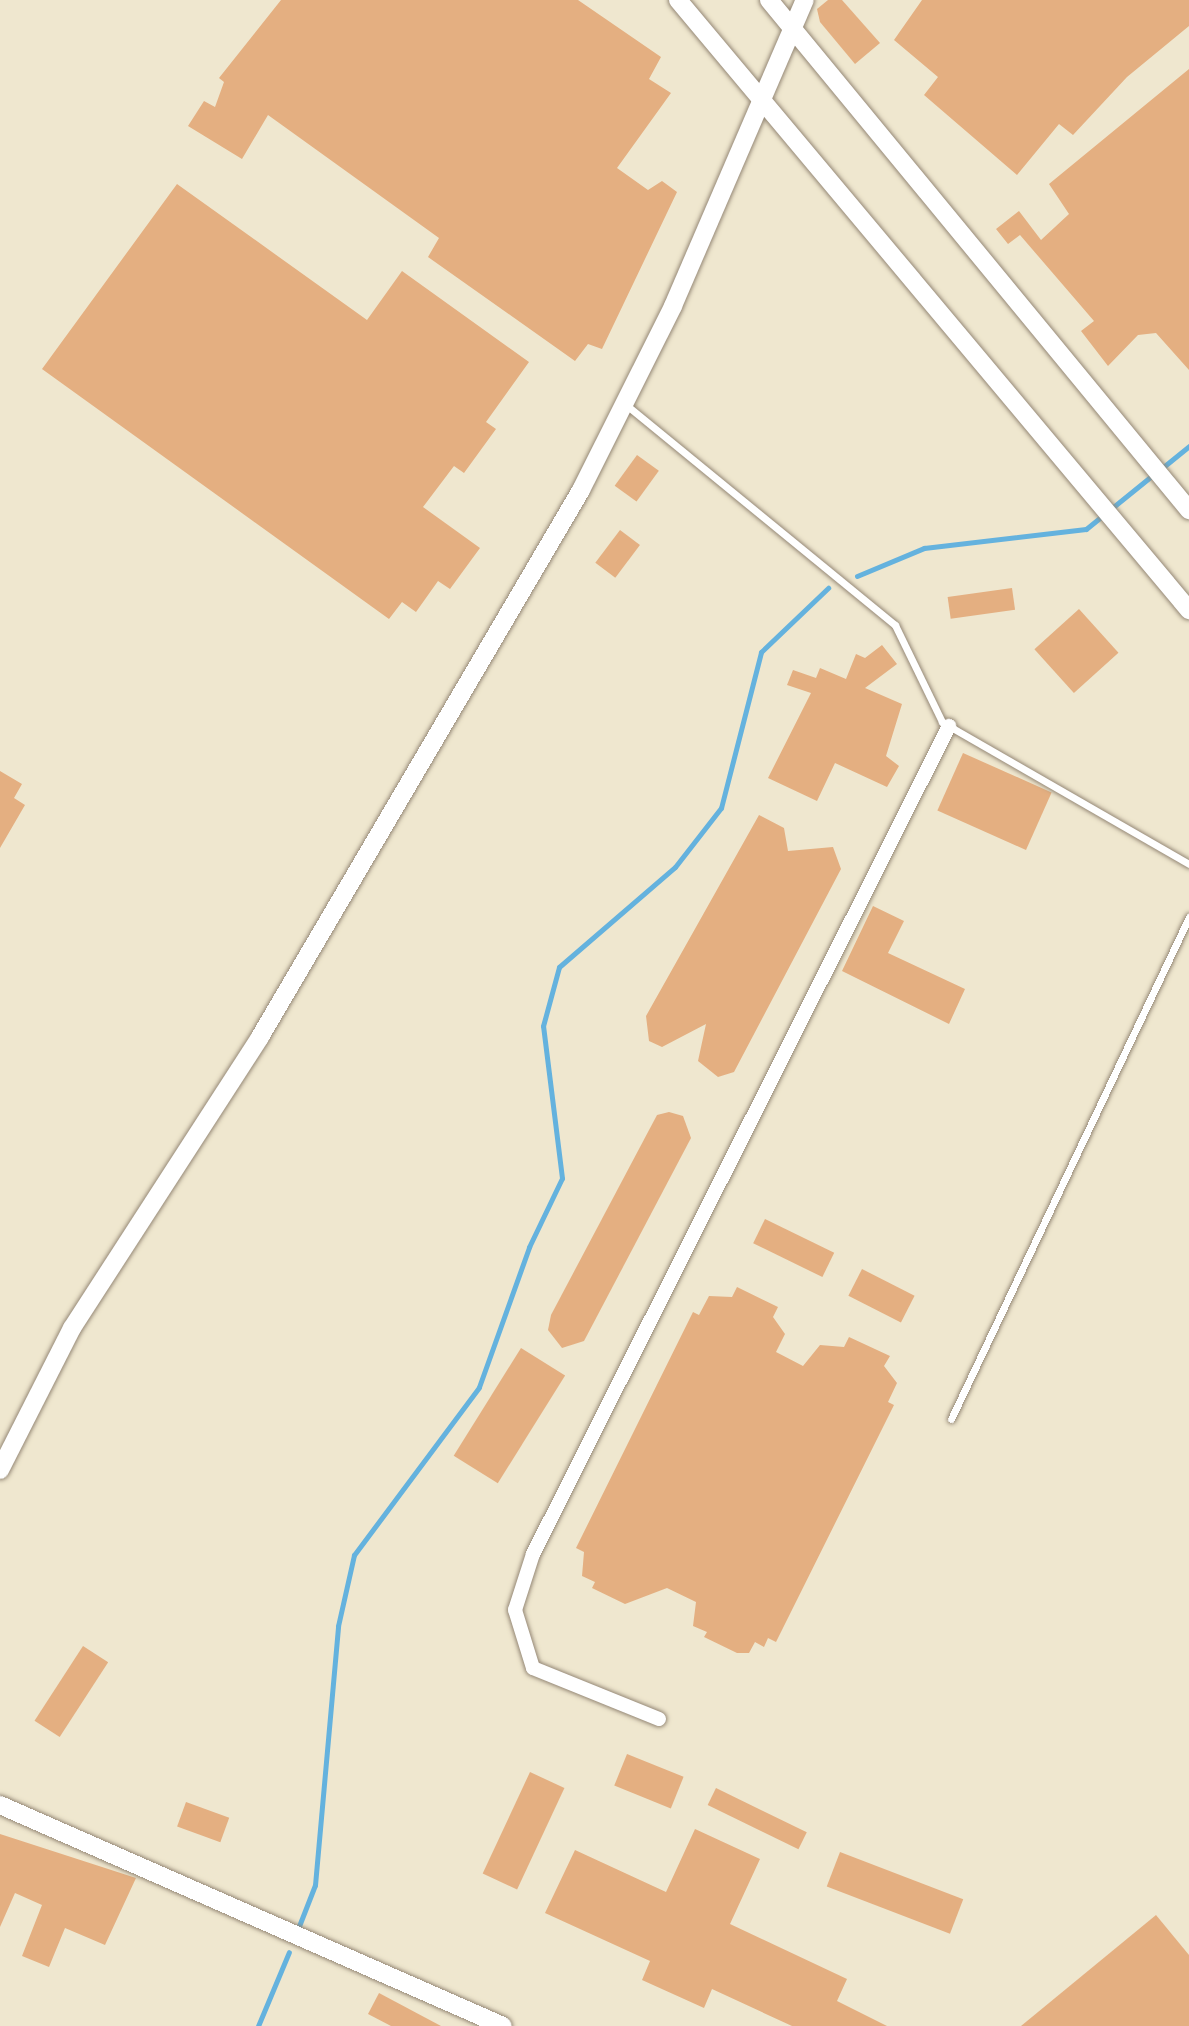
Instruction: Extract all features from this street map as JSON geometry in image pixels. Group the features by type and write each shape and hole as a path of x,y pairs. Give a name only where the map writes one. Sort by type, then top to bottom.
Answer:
{"street":[{"path":"678,0 763,94 1189,610"},
{"path":"769,0 1189,510"},
{"path":"0,1470 72,1328 268,1024 581,490 805,0"},
{"path":"659,1719 533,1668 515,1610 533,1554 949,726"},
{"path":"0,1805 203,1888 503,2026"}],"lane":[{"path":"623,403 895,625 917,682 949,726 1189,864"},
{"path":"951,1419 1189,917"}],"building":[{"path":"281,0 578,0 661,57 649,79 671,93 617,168 648,190 662,181 677,192 602,349 588,344 575,361 428,257 439,238 268,115 242,159 188,126 204,101 215,107 224,82 219,78"},
{"path":"828,0 842,0 880,43 855,64 820,22 817,9"},
{"path":"922,0 1189,0 1189,26 1127,77 1073,135 1059,124 1017,175 924,95 938,77 894,40"},
{"path":"1189,69 1189,370 1156,333 1138,335 1108,366 1081,331 1094,321 1020,235 1008,244 996,229 1019,211 1041,240 1069,214 1049,184"},
{"path":"177,184 367,320 402,271 529,362 486,422 496,429 464,473 454,466 423,507 480,548 450,589 438,581 416,612 402,602 389,619 42,369"},
{"path":"637,455 659,471 637,502 615,486"},
{"path":"620,530 640,545 615,578 595,563"},
{"path":"1012,588 1015,610 951,619 948,597"},
{"path":"1079,609 1118,653 1074,693 1034,649"},
{"path":"882,645 897,664 865,688 902,704 886,756 899,766 887,787 835,763 817,801 768,778 811,693 787,685 793,670 816,678 820,668 846,679 856,654 865,658"},
{"path":"963,753 1052,792 1026,850 937,811"},
{"path":"0,771 22,784 14,798 25,805 0,848"},
{"path":"759,815 784,828 788,851 833,847 841,869 734,1072 718,1077 698,1061 706,1024 662,1047 649,1041 646,1016"},
{"path":"873,906 904,921 888,953 965,989 949,1024 842,971"},
{"path":"669,1112 683,1116 691,1138 584,1341 562,1348 548,1330 551,1315 657,1115"},
{"path":"765,1219 834,1253 822,1277 753,1243"},
{"path":"862,1269 915,1296 901,1323 848,1296"},
{"path":"737,1287 778,1307 773,1317 785,1334 776,1352 803,1366 820,1345 844,1347 849,1337 890,1356 884,1366 897,1383 888,1402 894,1405 776,1642 768,1638 764,1647 755,1642 749,1653 737,1653 704,1637 707,1632 693,1626 696,1602 667,1588 625,1604 592,1588 595,1582 582,1576 584,1552 576,1548 693,1312 699,1315 709,1296 732,1297"},
{"path":"521,1348 565,1376 498,1483 454,1456"},
{"path":"83,1646 108,1662 60,1737 35,1721"},
{"path":"627,1754 684,1777 671,1808 614,1786"},
{"path":"530,1772 564,1788 517,1890 483,1874"},
{"path":"716,1788 807,1832 798,1849 708,1805"},
{"path":"186,1802 229,1818 220,1842 177,1826"},
{"path":"695,1829 760,1859 730,1924 847,1979 837,2001 887,2026 792,2026 712,1989 704,2008 642,1980 650,1961 545,1913 575,1850 666,1892"},
{"path":"0,1834 136,1878 105,1945 65,1928 49,1967 22,1956 42,1905 15,1893 0,1927"},
{"path":"840,1852 963,1899 950,1934 827,1887"},
{"path":"1156,1915 1189,1955 1189,2026 1021,2026"},
{"path":"379,1993 441,2026 391,2026 368,2014"}],"waterway":[{"path":"1162,468 1189,446"},
{"path":"857,576 924,548 1086,529 1154,474"},
{"path":"299,1926 315,1885 338,1626 354,1555 479,1387 529,1247 562,1178 543,1026 559,967 675,867 721,808 761,652 828,588"},
{"path":"258,2026 289,1952"}]}
